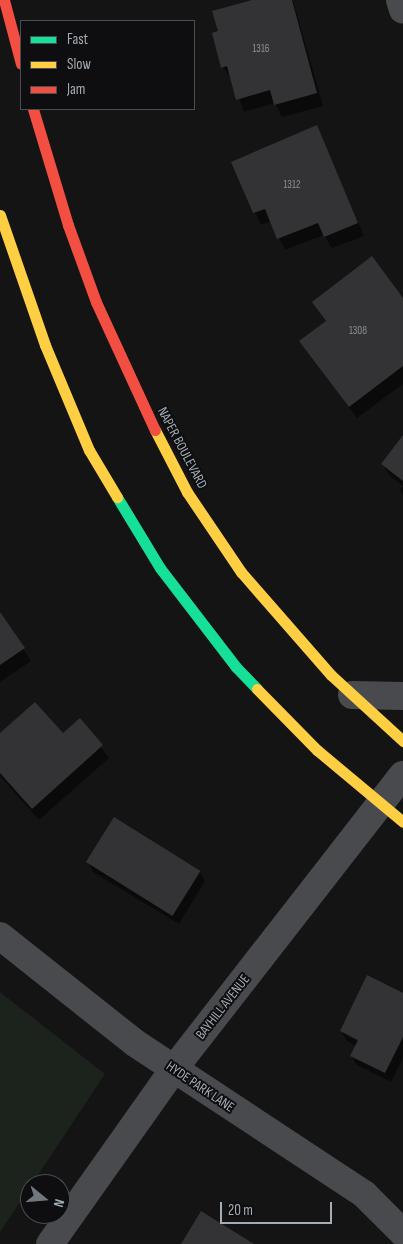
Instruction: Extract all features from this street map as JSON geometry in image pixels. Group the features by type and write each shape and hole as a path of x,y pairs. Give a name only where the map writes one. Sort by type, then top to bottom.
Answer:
{"main road":[{"path":"4,0 20,60"},
{"name":"NAPER BOULEVARD","path":"33,110 68,225 96,302 143,406 187,492 241,572 352,695 403,741"},
{"path":"0,216 45,345 89,450 160,568 236,667 317,750 403,822"}],"street":[{"path":"400,0 403,10"},
{"path":"352,695 403,696"},
{"name":"BAYHILL AVENUE","path":"50,1244 174,1070 382,805 403,775"},
{"name":"HYDE PARK LANE","path":"0,936 121,1033 174,1070 364,1194 403,1233"}],"shaded area":[{"path":"0,992 105,1074 39,1174 20,1174 20,1202 0,1232"}],"building":[{"path":"252,0 292,0 317,93 274,105 270,90 236,100 227,66 221,68 212,33 218,31 212,11"},
{"path":"317,125 358,223 324,237 318,223 277,239 265,209 253,213 231,162"},
{"path":"372,256 403,298 403,366 349,407 299,341 326,321 312,302"},
{"path":"403,435 403,481 381,464"},
{"path":"0,612 25,648 0,665"},
{"path":"35,702 63,733 80,718 103,745 32,809 0,773 0,733"},
{"path":"114,817 201,871 172,916 86,862"},
{"path":"367,975 403,993 403,1037 385,1073 350,1056 358,1040 340,1031"},
{"path":"201,1211 254,1244 181,1244"}],"traffic: fast":[{"path":"117,497 160,568 236,667 257,689"}],"traffic: slow":[{"path":"0,215 45,345 89,450 117,497"},
{"path":"155,430 187,492 241,572 331,675 403,741"},
{"path":"257,689 317,750 403,822"}],"traffic: jam":[{"path":"4,0 20,60"},
{"path":"33,110 68,225 96,302 155,430"}]}
